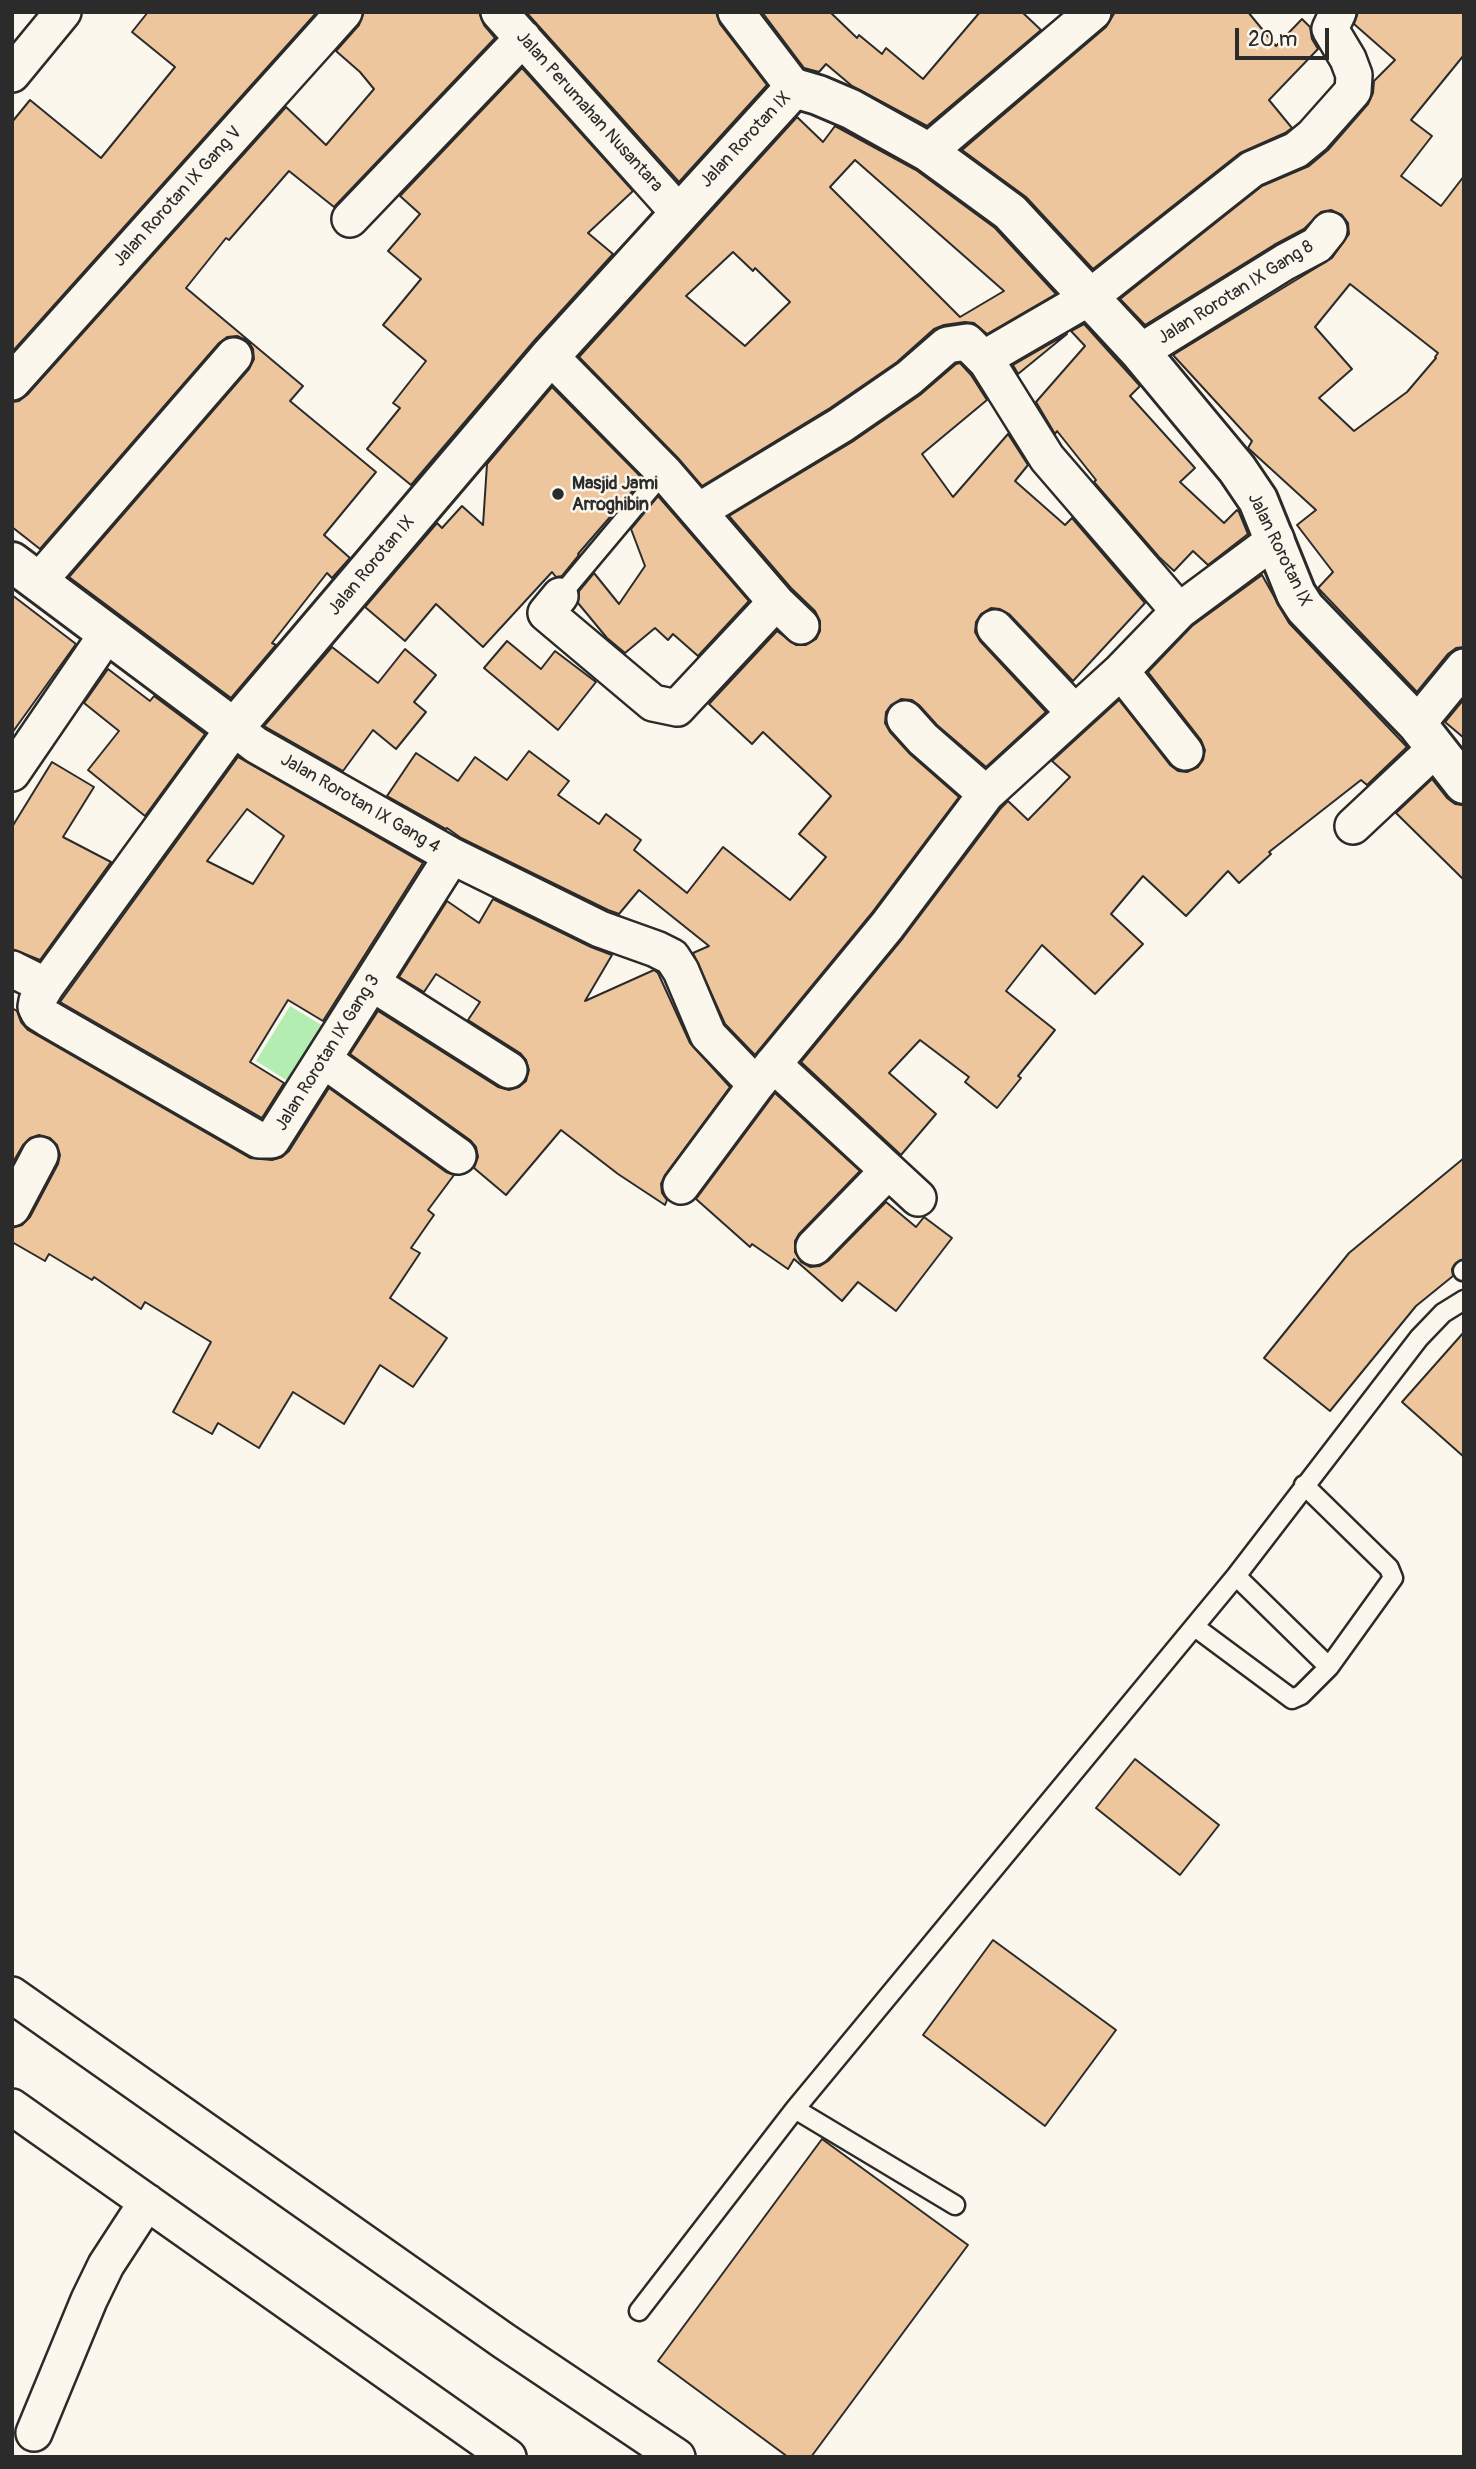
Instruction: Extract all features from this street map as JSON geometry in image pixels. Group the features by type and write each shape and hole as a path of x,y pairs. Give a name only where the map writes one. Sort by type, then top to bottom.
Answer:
{"street":[{"path":"12,74 63,12"},
{"name":"Jalan Rorotan IX Gang V","path":"12,383 344,12"},
{"name":"Jalan Perumahan Nusantara","path":"499,12 679,213"},
{"path":"736,12 794,88"},
{"path":"928,152 1093,12"},
{"path":"987,362 998,351 1090,297 1252,169 1296,149 1313,136 1353,91 1354,75 1330,29 1338,12"},
{"path":"350,219 523,38"},
{"name":"Jalan Rorotan IX","path":"234,729 550,356 794,88 851,109 928,152 1010,212 1140,352 1237,469 1258,500 1296,594 1305,608 1426,737 1464,784"},
{"name":"Jalan Rorotan IX Gang 8","path":"1140,352 1285,262 1317,246 1329,230"},
{"path":"699,511 841,425 909,378 947,345 967,342 987,362 1047,458 1179,611"},
{"path":"12,970 46,986 234,729 25,572 234,356"},
{"path":"550,356 664,472 776,602 801,626"},
{"path":"681,1186 765,1074 887,926 986,794 1121,671 1179,611 1276,539"},
{"path":"560,596 546,613 653,704 677,708 776,602"},
{"path":"995,628 1074,712"},
{"path":"12,773 107,634"},
{"path":"1353,826 1426,737 1464,667"},
{"path":"1121,671 1185,752"},
{"path":"905,719 923,739 986,794"},
{"name":"Jalan Rorotan IX Gang 4","path":"234,729 256,745 452,856 600,929 672,957 681,971 708,1035 765,1074 918,1198"},
{"name":"Jalan Rorotan IX Gang 3","path":"46,986 37,1001 38,1013 259,1140 267,1142 275,1138 452,856"},
{"path":"372,983 509,1070"},
{"path":"324,1060 458,1156"},
{"path":"12,1208 40,1155"},
{"path":"814,1247 887,1172"},
{"path":"12,1995 504,2341 677,2457"},
{"path":"12,2107 508,2457"},
{"path":"34,2433 106,2265 148,2202"}],"lane":[{"path":"560,596 664,472"},
{"path":"639,2311 796,2109 1236,1576 1419,1338 1443,1313 1464,1300"},
{"path":"1195,1627 1292,1699 1301,1695 1329,1667 1393,1578 1389,1568 1304,1485"},
{"path":"1236,1576 1329,1667"},
{"path":"796,2109 955,2205"}],"green space":[{"path":"290,1006 333,1032 299,1088 256,1061"}],"building":[{"path":"148,12 317,12 12,352 12,122 30,100 101,158 175,67 132,32"},
{"path":"364,12 479,12 484,25 495,38 334,207 289,171 229,240 226,238 186,288 303,386 290,401 376,472 324,535 350,558 332,578 327,573 272,643 276,645 231,698 69,577 249,369 254,359 253,349 248,341 237,336 227,337 219,343 40,549 12,527 12,402 27,395 286,107 326,145 374,89 360,72 336,51 359,25"},
{"path":"526,12 716,12 720,24 767,85 679,182"},
{"path":"762,12 830,12 857,38 859,35 882,54 886,48 923,79 980,12 1022,12 1041,30 927,126 852,86 826,64 819,72 804,68"},
{"path":"1115,12 1248,12 1276,46 1302,19 1310,27 1312,39 1318,49 1269,100 1292,128 1240,153 1093,269 1026,197 962,150 1106,27"},
{"path":"1358,12 1464,12 1464,55 1411,120 1432,136 1401,176 1441,206 1464,176 1464,647 1456,648 1448,654 1417,692 1318,588 1333,572 1297,525 1316,510 1248,448 1252,441 1173,355 1332,258 1349,234 1348,223 1342,215 1331,210 1321,212 1304,229 1145,325 1120,299 1262,186 1309,166 1328,150 1368,104 1374,81 1395,60 1354,24","holes":["1350,284 1438,353 1407,392 1354,431 1319,398 1352,369 1315,327"]},
{"path":"522,68 633,191 588,233 613,254 534,341 411,485 367,449 400,408 393,403 426,361 383,325 421,279 388,251 420,214 400,196"},
{"path":"797,117 823,142 835,126 916,170 995,228 1056,294 987,334 974,323 965,322 934,329 897,362 830,408 702,486 579,357","holes":["855,160 1004,291 960,317 830,187","733,252 753,271 755,268 790,302 745,346 686,296"]},
{"path":"1084,324 1140,386 1130,396 1195,468 1180,482 1224,523 1237,510 1239,512 1248,534 1208,565 1193,551 1174,571 1159,557 1094,482 1096,480 1057,431 1055,434 1036,402 1085,346 1071,331"},
{"path":"1067,334 1018,374 1013,365"},
{"path":"960,363 987,400 922,454 953,497 1008,434 1028,465 1015,481 1065,525 1072,518 1145,603 1073,681 1009,614 991,608 981,614 976,622 975,632 980,641 1046,712 986,767 912,700 901,699 891,705 886,712 885,723 890,732 910,754 959,797 871,914 755,1055 725,1024 693,953 709,946 639,890 619,914 608,910 461,838 387,796 416,753 458,781 475,757 507,780 529,751 569,781 558,795 599,824 606,814 641,840 634,850 687,893 723,847 790,900 826,857 799,834 831,796 763,732 752,744 709,704 777,631 796,645 806,645 816,639 820,631 820,621 815,611 791,588 729,516 852,442 920,395"},
{"path":"552,387 643,479 562,576 556,577 552,572 483,647 436,604 405,641 365,607 437,523 442,528 462,506 483,525 487,464"},
{"path":"658,496 749,601 698,656 673,634 668,640 655,628 625,653 607,638 578,603 579,591 594,573 619,604 645,566 631,529"},
{"path":"1262,575 1289,623 1407,747 1367,785 1361,780 1269,852 1271,854 1239,883 1228,871 1186,916 1143,876 1111,914 1143,944 1095,994 1042,945 1006,991 1055,1030 1018,1076 1021,1078 997,1108 965,1082 969,1077 920,1040 889,1073 936,1114 901,1155 801,1062 903,938 1001,808 1008,801 1028,820 1070,777 1052,761 1119,700 1170,765 1178,771 1187,772 1198,767 1205,750 1201,740 1148,672 1192,626"},
{"path":"12,595 76,644 12,733"},
{"path":"507,641 541,669 555,651 596,682 558,730 484,668"},
{"path":"332,647 378,683 405,649 436,675 414,702 426,712 396,749 373,730 343,771 264,726"},
{"path":"108,669 150,701 154,696 205,734 145,816 88,770 119,731 84,703"},
{"path":"1464,699 1464,738 1445,722"},
{"path":"238,757 423,863 323,1021 288,1000 250,1062 284,1083 262,1118 60,1002","holes":["247,809 284,836 253,884 207,861"]},
{"path":"52,762 94,787 63,837 111,862 40,960 12,949 12,827"},
{"path":"1432,779 1447,798 1455,804 1464,805 1464,880 1396,813"},
{"path":"493,899 612,955 585,1001 654,970 658,973 690,1043 730,1087 665,1175 661,1184 662,1193 667,1200 665,1205 618,1174 561,1130 506,1195 474,1168 478,1157 476,1147 470,1140 350,1054 378,1011 498,1087 509,1090 526,1081 529,1070 520,1053 468,1020 480,1002 436,974 424,992 399,977 447,901 479,923"},
{"path":"12,1008 17,1011 28,1030 250,1158 272,1160 289,1151 329,1088 446,1172 454,1175 428,1210 434,1215 411,1248 420,1253 390,1298 447,1338 413,1387 380,1365 344,1424 293,1392 259,1448 218,1423 212,1434 173,1412 211,1342 145,1302 141,1309 94,1277 92,1280 49,1254 45,1261 12,1242 12,1228 22,1225 30,1217 58,1164 60,1155 57,1145 50,1138 39,1135 30,1138 23,1145 12,1164"},
{"path":"775,1093 860,1171 799,1234 795,1241 795,1252 801,1262 810,1267 820,1266 828,1261 886,1202 916,1227 924,1217 952,1238 896,1311 858,1282 842,1301 794,1259 788,1269 752,1244 750,1247 696,1199"},
{"path":"1464,1158 1464,1259 1455,1264 1452,1269 1453,1276 1416,1306 1330,1411 1264,1358 1349,1253"},
{"path":"1464,1332 1464,1457 1402,1402"},
{"path":"1135,1759 1219,1825 1180,1875 1096,1808"},
{"path":"993,1940 1116,2030 1045,2126 923,2035"},
{"path":"822,2139 968,2245 811,2457 788,2457 658,2361"}],"place":[{"name":"Masjid Jami Arroghibin","path":"558,494"}]}
